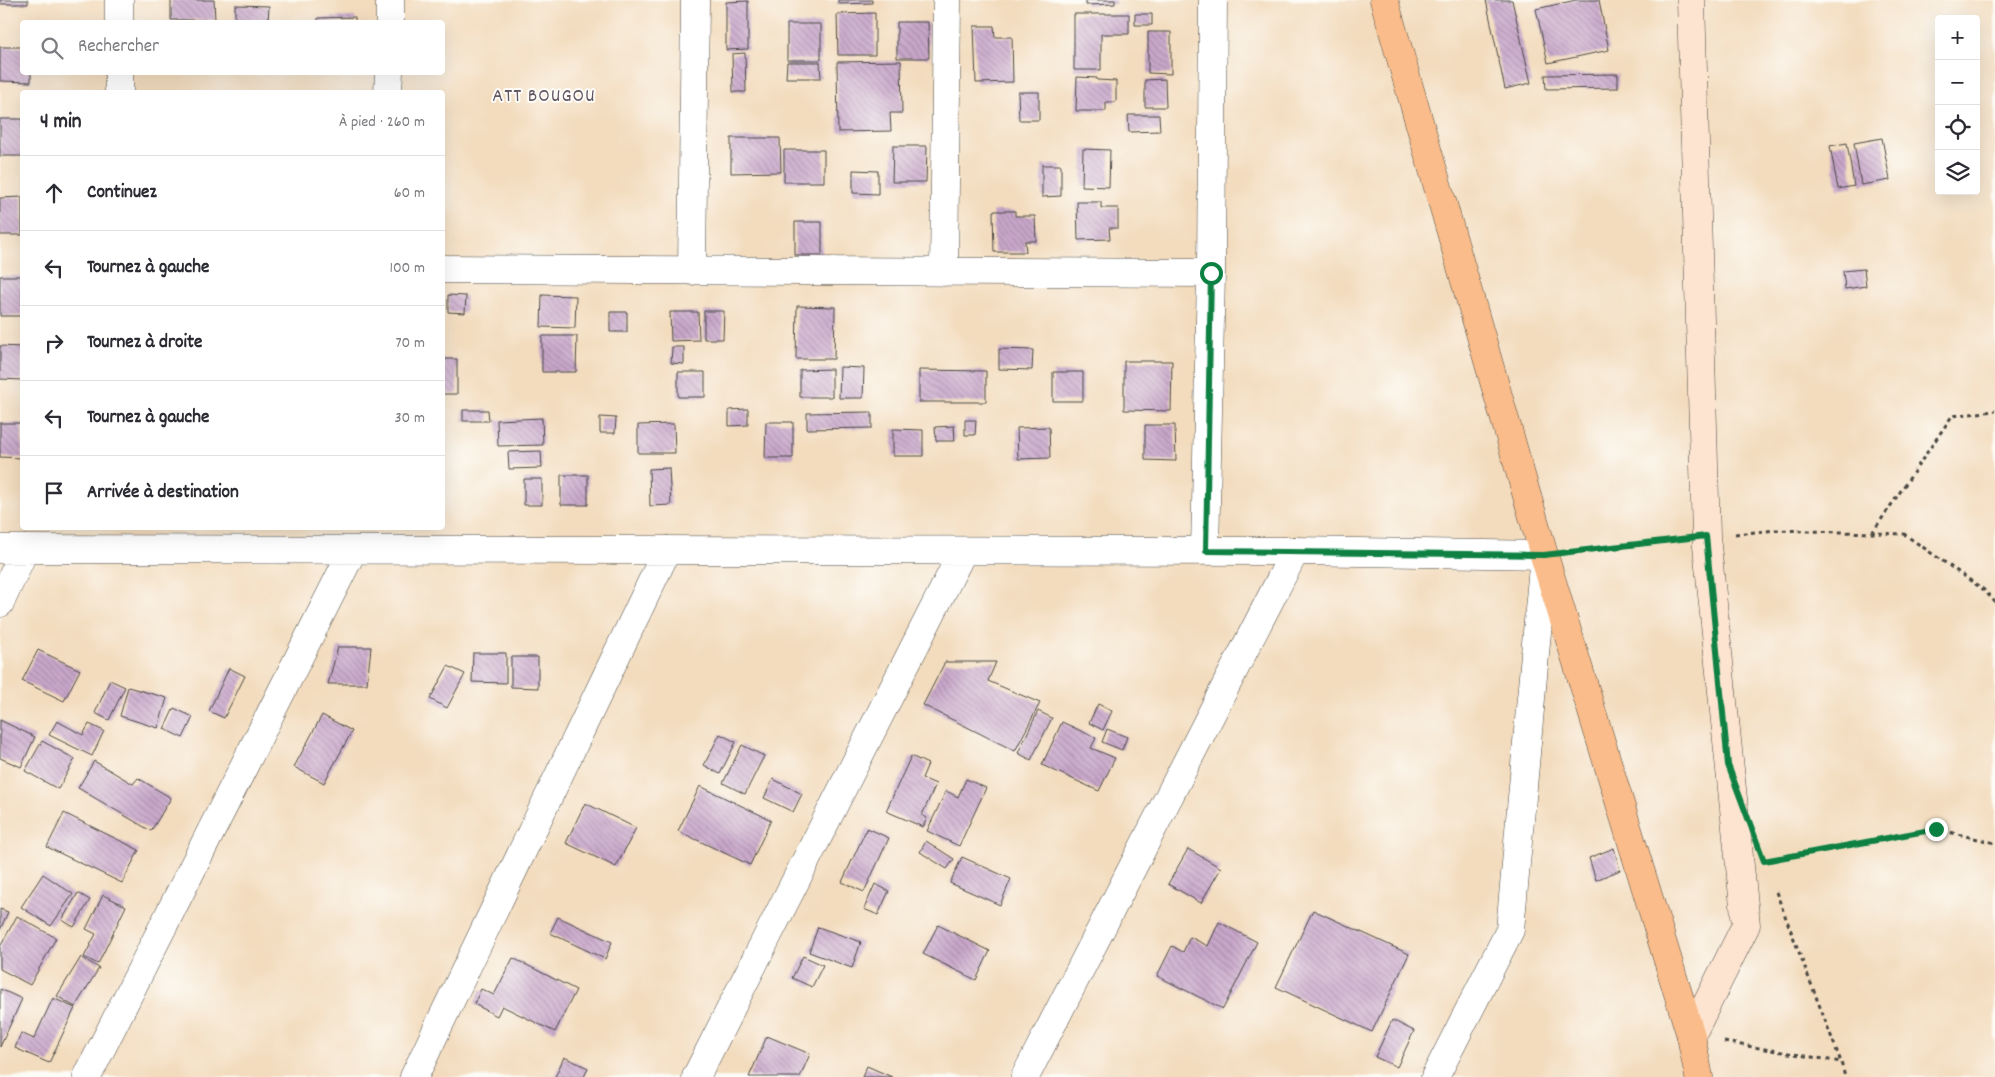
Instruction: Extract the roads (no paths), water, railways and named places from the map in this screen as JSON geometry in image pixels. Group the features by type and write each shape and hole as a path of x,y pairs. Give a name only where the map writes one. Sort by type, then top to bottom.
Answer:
{"main road":[{"path":"1384,0 1544,555 1691,1036 1699,1077"}],"street":[{"path":"119,0 119,20"},
{"path":"390,0 390,20"},
{"path":"692,270 695,0"},
{"path":"944,272 947,0"},
{"path":"1206,551 1211,273 1212,0"},
{"path":"1691,0 1706,536 1746,925 1691,1036"},
{"path":"119,75 119,90"},
{"path":"388,90 389,75"},
{"path":"445,270 1211,273"},
{"path":"0,603 12,549 118,538 370,542 667,550 1296,551 1544,555 1510,930 1435,1077"},
{"path":"87,1077 370,542"},
{"path":"414,1077 667,550"},
{"path":"696,1077 963,551"},
{"path":"1025,1077 1296,551"}],"district":[{"name":"ATT BOUGOU","path":"544,94"}]}
